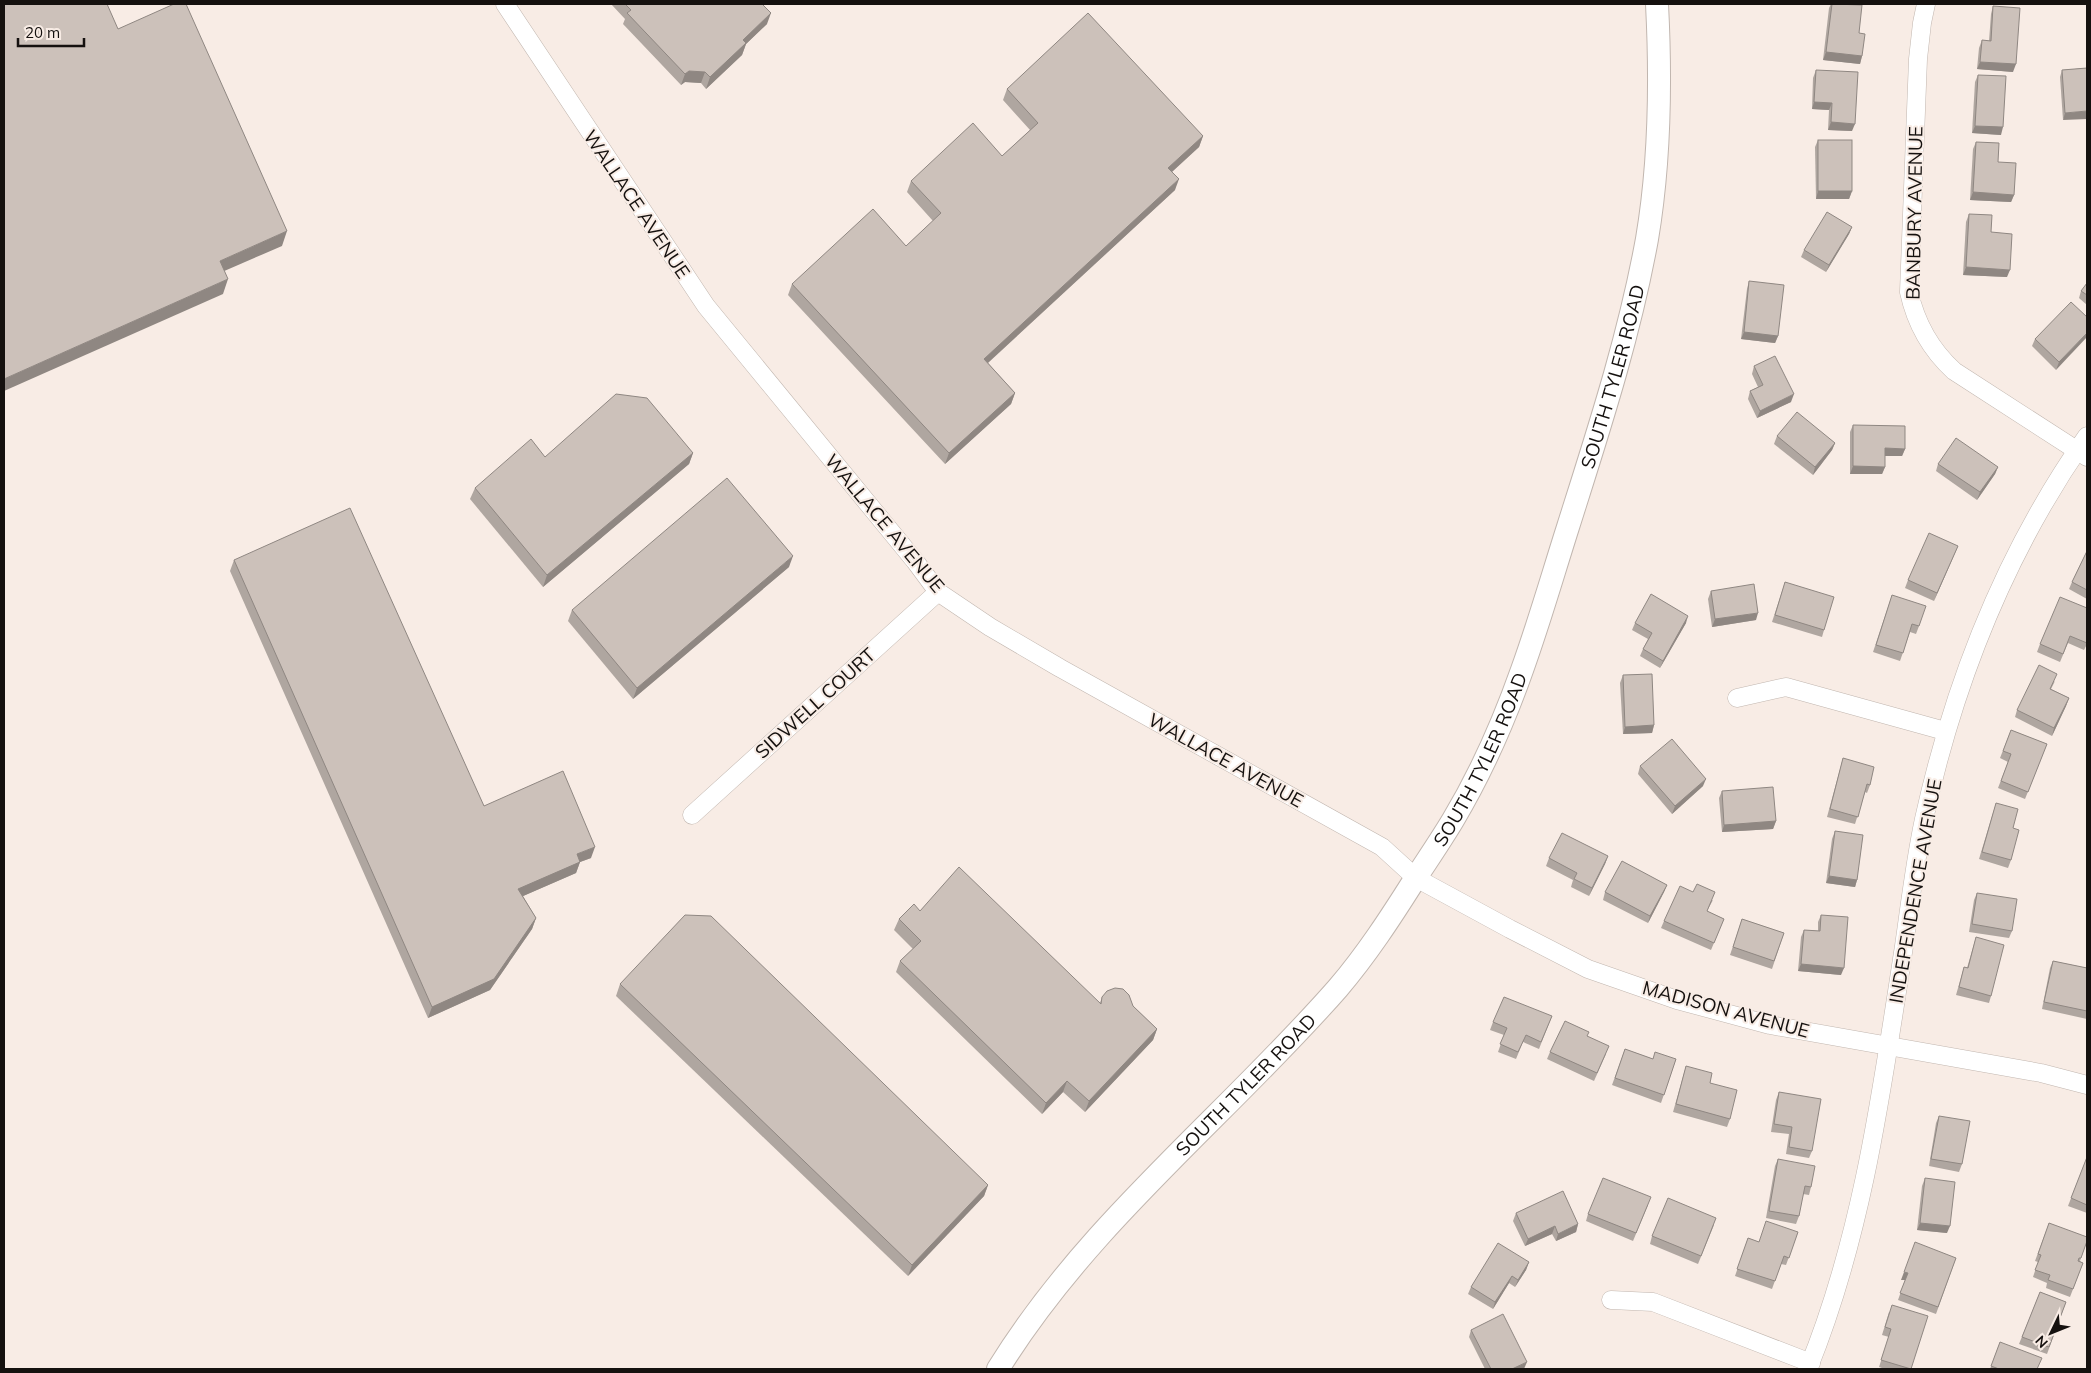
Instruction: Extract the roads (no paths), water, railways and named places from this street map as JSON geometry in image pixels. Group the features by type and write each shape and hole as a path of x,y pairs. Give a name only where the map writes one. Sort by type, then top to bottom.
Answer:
{"street":[{"name":"WALLACE AVENUE","path":"505,4 706,306 916,560 938,592 990,627 1060,668 1382,847 1416,878"},
{"name":"SOUTH TYLER ROAD","path":"998,1369 1018,1338 1064,1278 1116,1217 1339,987 1386,926 1455,817 1490,747 1522,670 1606,408 1627,332 1647,239 1652,201 1658,124 1659,39 1657,4"},
{"name":"BANBURY AVENUE","path":"1926,4 1921,32 1916,103 1909,292 1913,313 1938,356 1954,371 2084,448"},
{"name":"INDEPENDENCE AVENUE","path":"1810,1366 1850,1248 1870,1152 1888,1047 1923,822 1945,731 1983,626 2016,553 2084,448"},
{"name":"SIDWELL COURT","path":"692,815 938,592"},
{"path":"1737,698 1786,688 1945,731"},
{"name":"MADISON AVENUE","path":"1416,878 1510,930 1597,972 1676,1000 1770,1025 2041,1073 2087,1085"},
{"path":"1611,1300 1653,1302 1810,1366"}]}
